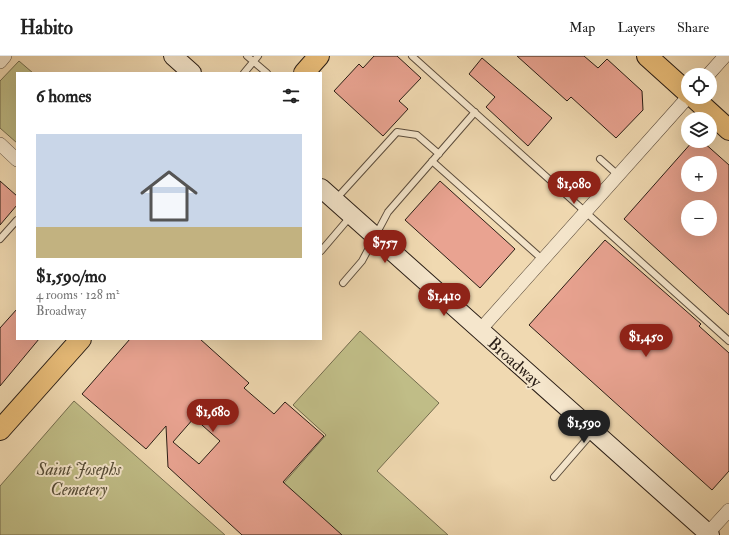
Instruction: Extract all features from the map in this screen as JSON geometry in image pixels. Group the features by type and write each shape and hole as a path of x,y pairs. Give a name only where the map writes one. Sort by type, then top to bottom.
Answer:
{"main road":[{"path":"305,72 319,56"},
{"path":"647,56 681,87"},
{"path":"700,104 729,130"},
{"name":"Broadway","path":"322,189 709,534"},
{"path":"0,430 80,340"}],"street":[{"path":"0,62 5,56"},
{"path":"714,68 725,56"},
{"path":"480,330 682,104"},
{"path":"0,144 16,159"},
{"path":"709,534 729,510"}],"lane":[{"path":"247,56 266,72"},
{"path":"245,72 258,56"},
{"path":"412,56 729,341"},
{"path":"343,284 362,261 374,235 388,212 475,112"},
{"path":"335,201 397,132 417,135 438,154"},
{"path":"600,159 618,175"},
{"path":"432,161 542,259"},
{"path":"322,250 351,216"},
{"path":"0,239 16,221"},
{"path":"554,477 593,432"}],"green space":[{"path":"19,61 32,72 16,72 16,142 0,128 0,81"},
{"path":"360,331 439,403 377,471 448,535 341,535 283,484 326,435 293,405"},
{"name":"Saint Josephs Cemetery","path":"74,401 225,535 0,535 0,486"}],"building":[{"path":"374,56 397,56 421,78 399,101 408,109 383,136 334,91 359,64 363,68"},
{"path":"517,56 584,56 598,68 607,59 642,91 643,110 616,138 571,97 567,101"},
{"path":"482,58 552,118 528,146 486,107 495,97 469,74"},
{"path":"687,148 710,148 729,165 729,315 624,219"},
{"path":"0,181 16,195 16,206 0,225"},
{"path":"440,181 515,249 480,288 405,220"},
{"path":"605,240 701,324 699,326 729,353 729,471 712,490 529,325"},
{"path":"16,310 16,340 38,340 0,386 0,328"},
{"path":"129,340 201,340 249,383 244,388 274,414 285,402 324,436 283,482 342,535 242,535 168,467 166,426 146,449 82,394","holes":["194,418 220,441 199,464 173,442"]}]}
